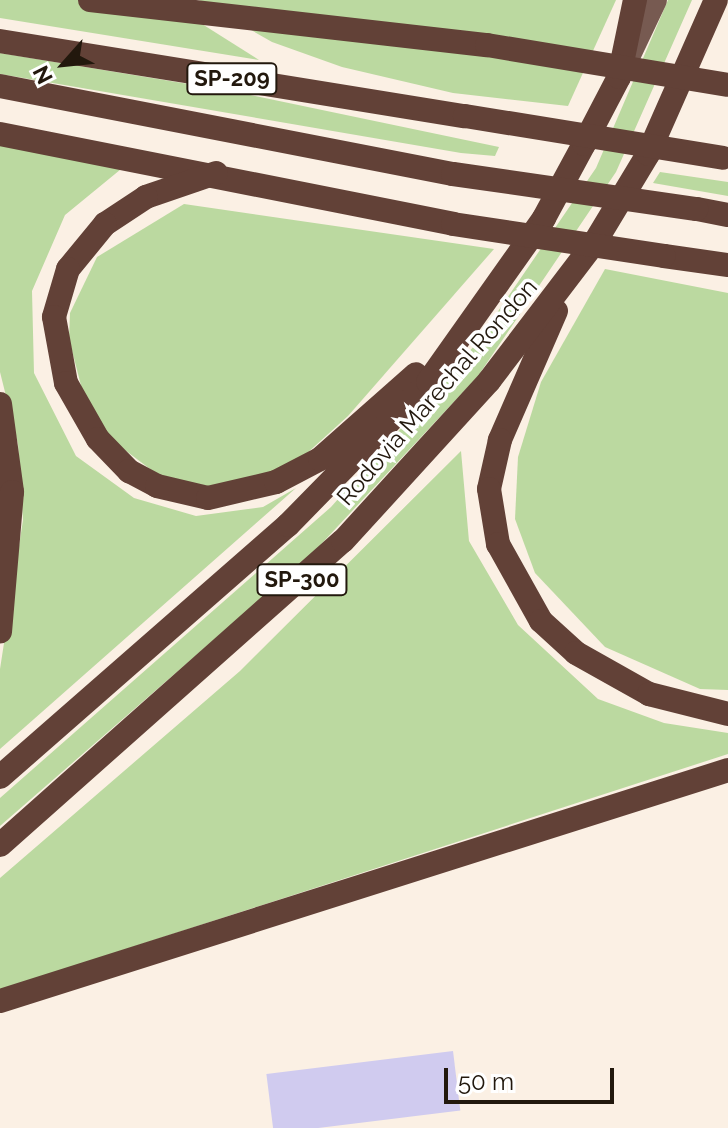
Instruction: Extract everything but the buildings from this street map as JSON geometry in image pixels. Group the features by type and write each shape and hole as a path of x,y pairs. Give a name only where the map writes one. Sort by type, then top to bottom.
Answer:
{"highway":[{"path":"90,0 487,45 728,85"},
{"path":"221,0 265,19"},
{"path":"619,77 635,0"},
{"name":"Rodovia Marechal Rondon","path":"0,845 343,541 430,450 570,280 648,154 716,0"},
{"name":"SP-209","path":"0,41 725,159"},
{"name":"Rodovia Marechal Rondon","path":"0,777 349,468 481,312 544,218 619,77"},
{"name":"SP-209","path":"0,86 453,174 728,215"},
{"path":"0,134 216,173 453,224 728,265"},
{"path":"216,173 146,197 105,224 68,269 54,317 66,383 98,439 157,486 208,498 243,493 320,459 481,312"},
{"path":"570,280 500,440 489,489 498,544 541,621 576,653 649,694 728,714"},
{"path":"0,404 12,492 0,631"},
{"path":"0,1001 728,770"}],"main road":[{"name":"Rodovia Marechal Rondon","path":"619,77 655,0"}],"green space":[{"path":"0,0 164,0 259,60 0,18"},
{"path":"199,0 616,0 568,106 453,93 342,67 272,42"},
{"path":"668,0 692,0 616,172 478,376 311,555 0,826 0,798 331,507 475,345 596,168"},
{"path":"0,53 231,91 499,147 495,156 461,153 0,74"},
{"path":"0,142 126,165 65,215 32,291 34,373 76,456 134,498 196,516 263,507 296,488 0,749 0,669 23,520 18,444 0,372"},
{"path":"660,172 728,182 728,196 653,183"},
{"path":"184,204 494,249 348,416 294,465 217,490 158,475 109,438 85,401 69,339 70,313 97,257"},
{"path":"605,269 728,293 728,690 700,689 605,647 535,573 515,519 518,457 541,382"},
{"path":"461,451 469,541 518,625 598,699 664,723 728,733 728,754 0,990 0,878 240,671"}]}
